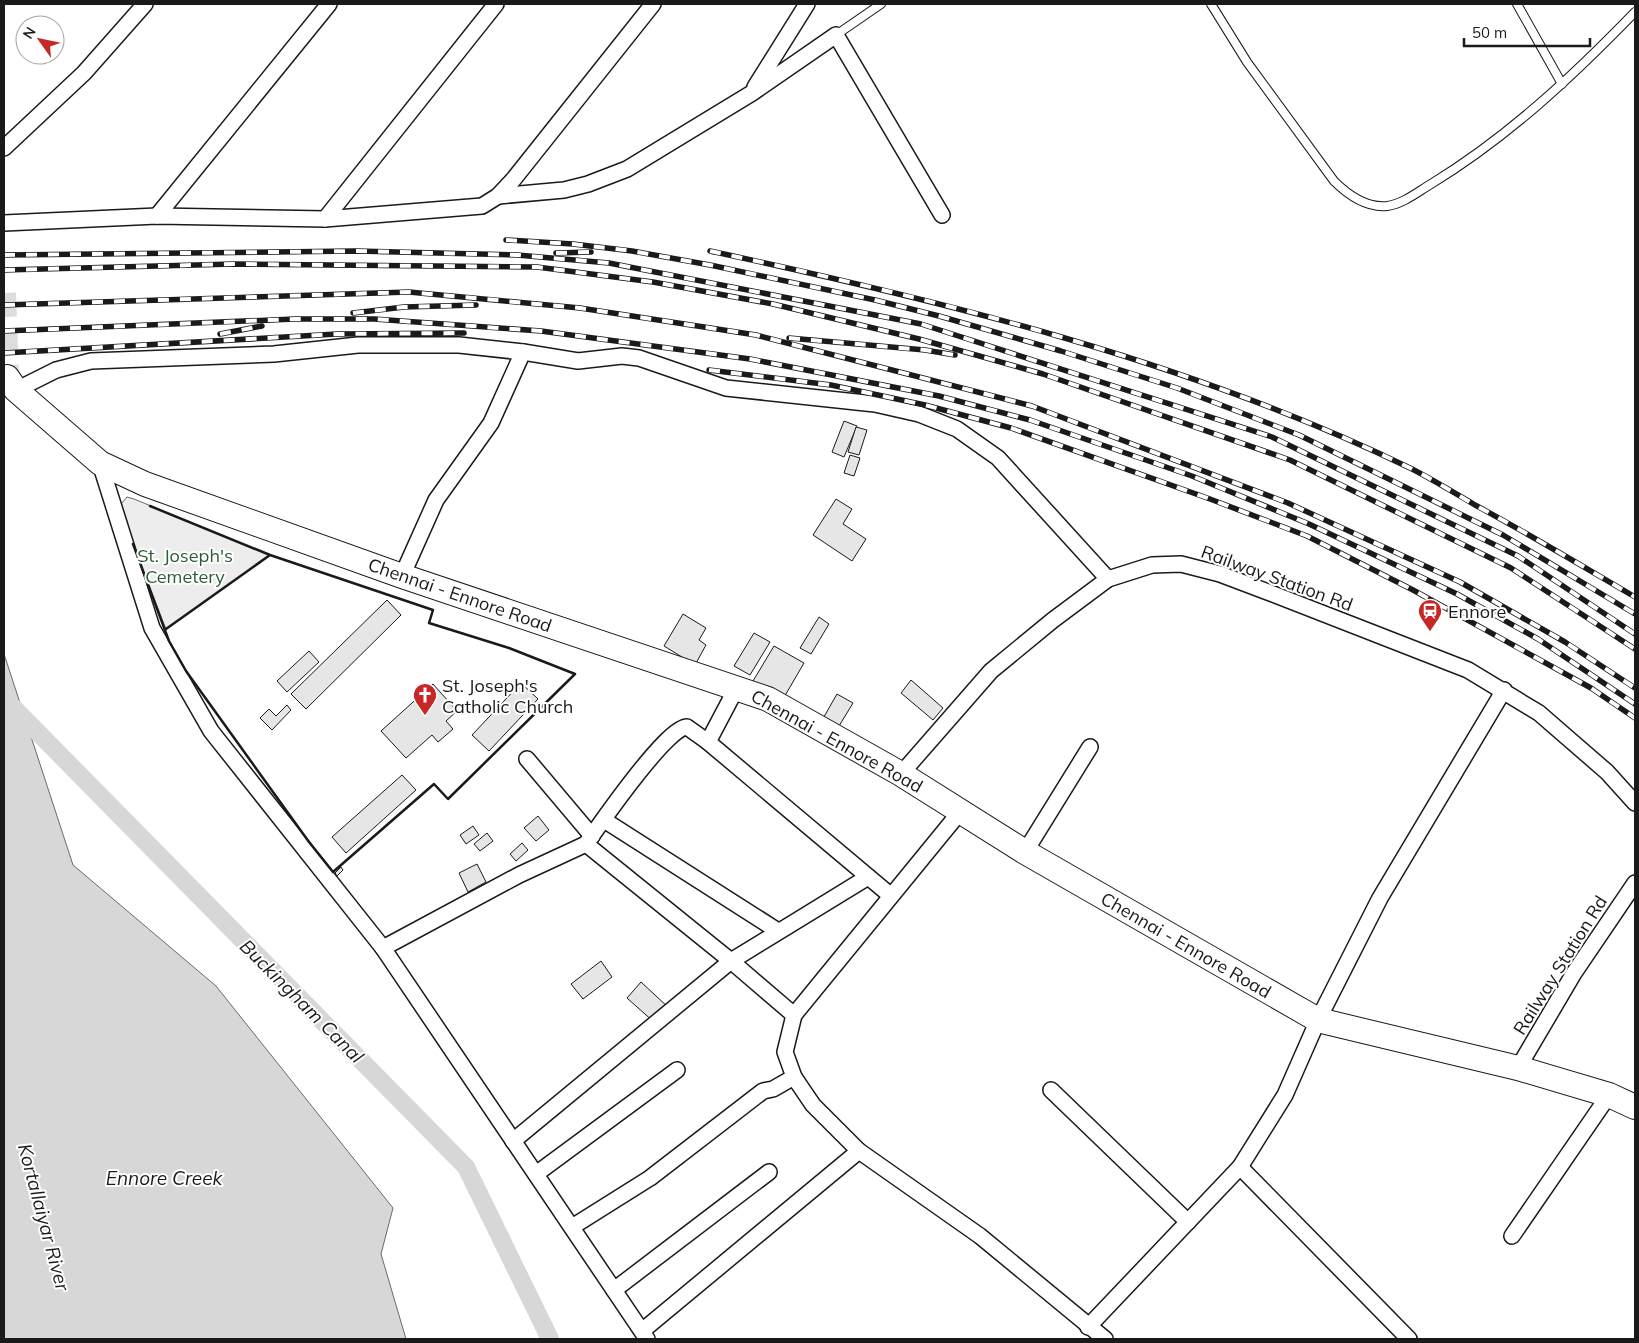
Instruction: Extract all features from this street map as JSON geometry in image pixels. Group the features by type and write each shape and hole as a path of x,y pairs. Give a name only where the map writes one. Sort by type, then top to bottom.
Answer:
{"main road":[{"name":"Chennai - Ennore Road","path":"12,383 100,463 145,484 402,576 737,687 776,703 901,774 1025,852 1318,1020 1518,1068 1609,1095 1635,1107"}],"street":[{"path":"4,148 84,73 145,4"},
{"path":"157,216 329,4"},
{"path":"325,220 496,4"},
{"path":"4,223 157,216 325,220 482,206 498,196 653,4"},
{"path":"752,93 807,4"},
{"path":"498,196 564,190 588,184 627,169 752,93 836,35 942,215"},
{"path":"12,383 92,361 116,358 274,354 358,345 459,346 523,352 578,361 597,357 631,357 726,388 875,404 919,414 957,429 998,458 1033,494 1108,579"},
{"path":"402,576 436,500 491,423 523,352"},
{"path":"100,463 152,628 211,732 384,948 645,1335 860,1151"},
{"name":"Railway Station Rd","path":"901,774 991,671 1053,620 1108,579 1152,565 1180,564 1220,574 1468,670 1539,712 1607,772 1635,803"},
{"path":"708,742 737,687"},
{"path":"960,812 890,895 794,1015 785,1052 794,1077 813,1105 860,1151 980,1236 1095,1334 1188,1222 1240,1167 1285,1095 1318,1020 1380,898 1504,690"},
{"path":"384,948 519,875 589,840 638,774 677,730 687,727 708,742 890,895"},
{"path":"1025,852 1090,747"},
{"path":"527,759 589,840 794,1015"},
{"path":"604,820 778,931"},
{"path":"513,1141 731,962 778,931 868,877"},
{"name":"Railway Station Rd","path":"1518,1068 1574,973 1635,883"},
{"path":"536,1174 678,1070"},
{"path":"572,1227 650,1178 762,1091 773,1089 794,1077"},
{"path":"1051,1090 1188,1222"},
{"path":"1512,1236 1609,1095"},
{"path":"1240,1167 1409,1339"},
{"path":"614,1290 769,1172"}],"lane":[{"path":"836,35 881,4"},
{"path":"1211,4 1247,62 1334,181 1346,193 1357,200 1388,206 1447,174 1511,129 1562,84 1635,12"},
{"path":"1516,4 1562,84"}],"shaded area":[{"name":"St. Joseph's Cemetery","path":"127,497 270,555 166,629 126,527 121,504"}],"water":[{"name":"Ennore Creek","path":"4,654 73,865 216,986 393,1208 381,1254 406,1339 4,1339"}],"building":[{"path":"844,421 857,426 844,457 832,452"},
{"path":"856,427 867,430 859,455 848,452"},
{"path":"850,455 860,458 854,476 844,473"},
{"path":"836,499 852,509 843,524 866,539 852,561 813,535"},
{"path":"387,600 401,615 306,709 291,694"},
{"path":"683,614 706,628 699,640 706,645 695,665 664,646"},
{"path":"819,617 829,624 811,654 800,648"},
{"path":"754,633 770,642 750,675 734,666"},
{"path":"774,646 804,663 783,699 753,681"},
{"path":"309,651 319,662 287,692 277,681"},
{"path":"911,680 943,708 933,720 901,693"},
{"path":"521,683 538,699 489,751 472,735"},
{"name":"St. Joseph's Catholic Church","path":"433,684 457,711 446,721 453,729 438,742 432,735 406,758 381,731"},
{"path":"837,694 853,703 836,731 821,722"},
{"path":"287,705 291,710 272,730 260,718 269,709 276,716"},
{"path":"402,775 416,790 346,853 332,837"},
{"path":"538,816 549,830 536,841 524,828"},
{"path":"473,826 479,835 466,844 460,835"},
{"path":"487,833 493,841 480,851 474,844"},
{"path":"522,843 528,850 516,861 510,854"},
{"path":"477,864 486,882 468,892 459,873"},
{"path":"341,867 343,870 337,876 335,873"},
{"path":"601,961 612,977 583,999 571,984"},
{"path":"641,982 669,1008 655,1023 627,998"}],"waterway":[{"name":"Buckingham Canal","path":"4,698 466,1167 550,1339"}],"tunnel":[{"path":"4,293 7,377"}],"railway":[{"path":"506,240 573,244 632,251 710,265 875,300 1061,351 1177,388 1299,435 1503,535 1635,614"},
{"path":"4,255 356,251 517,255 609,263 921,324 1272,437 1518,556 1635,634"},
{"path":"710,251 889,291 1066,338 1241,396 1326,430 1410,468 1635,597"},
{"path":"556,253 591,252"},
{"path":"4,270 234,264 537,267 653,282 773,304 919,339 1043,374 1290,460 1511,568 1635,649"},
{"path":"4,305 409,292 580,308 756,335 1032,406 1288,503 1460,582 1565,642 1635,688"},
{"path":"353,313 404,307 476,305"},
{"path":"4,331 295,319 374,319 541,331 750,359 939,396 1030,420 1192,476 1309,524 1457,594 1538,639 1635,704"},
{"path":"220,334 262,326"},
{"path":"4,353 337,334 464,333"},
{"path":"789,338 925,350 955,355"},
{"path":"709,370 831,385 925,405 1011,428 1210,499 1307,536 1413,590 1591,688 1635,718"}],"wall":[{"path":"133,544 169,641 186,671 309,842 333,872 434,784 448,799 575,674 509,648 429,623 433,610 270,555 150,506"},
{"path":"166,629 270,555"}],"place":[{"name":"Ennore","path":"1430,632"},
{"name":"St. Joseph's Catholic Church","path":"425,716"}],"water label":[{"name":"Kortallaiyar River","path":"44,1217"}]}
